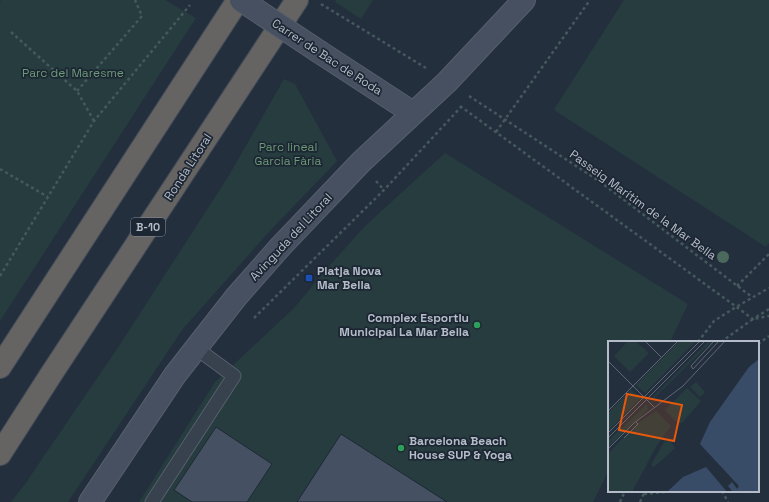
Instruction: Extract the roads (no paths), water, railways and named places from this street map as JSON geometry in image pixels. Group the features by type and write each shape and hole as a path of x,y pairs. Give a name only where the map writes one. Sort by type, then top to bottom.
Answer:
{"highway":[{"path":"0,368 239,0"},
{"name":"Ronda Litoral","path":"0,454 54,369 298,0"}],"main road":[{"name":"Carrer de Bac de Roda","path":"239,0 413,113"},
{"name":"Avinguda del Litoral","path":"90,502 175,375 236,297 281,246 361,162 447,82 524,0"}],"lane":[{"path":"152,502 234,376 196,348"}],"place":[{"name":"Platja Nova Mar Bella","path":"309,278"},
{"name":"Complex Esportiu Municipal La Mar Bella","path":"477,325"},
{"name":"Barcelona Beach House SUP & Yoga","path":"401,448"}],"park label":[{"name":"Parc del Maresme","path":"73,73"},
{"name":"Parc lineal Garcia Fària","path":"288,154"}]}
